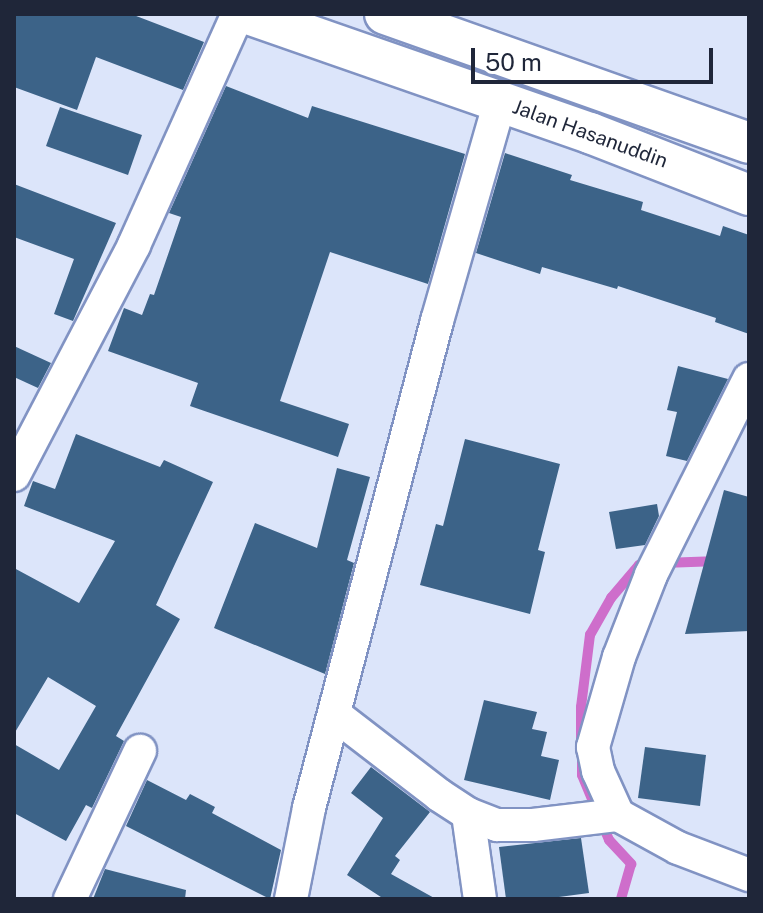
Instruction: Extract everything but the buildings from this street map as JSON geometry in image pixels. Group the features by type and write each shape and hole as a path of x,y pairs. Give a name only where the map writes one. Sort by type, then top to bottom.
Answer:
{"street":[{"path":"14,475 134,245 238,14"},
{"name":"Jalan Hasanuddin","path":"248,14 500,101 749,195"},
{"path":"385,14 749,143"},
{"path":"291,899 334,714 437,321 500,101"},
{"path":"617,815 598,771 593,747 619,657 651,575 679,526 749,379"},
{"path":"334,714 392,762 468,814 497,825 617,815 678,848 749,875"},
{"path":"70,899 140,751"},
{"path":"468,814 480,899"}],"waterway":[{"path":"663,563 719,561"},
{"path":"581,741 581,707 590,635 611,598 639,565 647,565"},
{"path":"582,761 582,775 609,840 631,864 621,899"}]}
